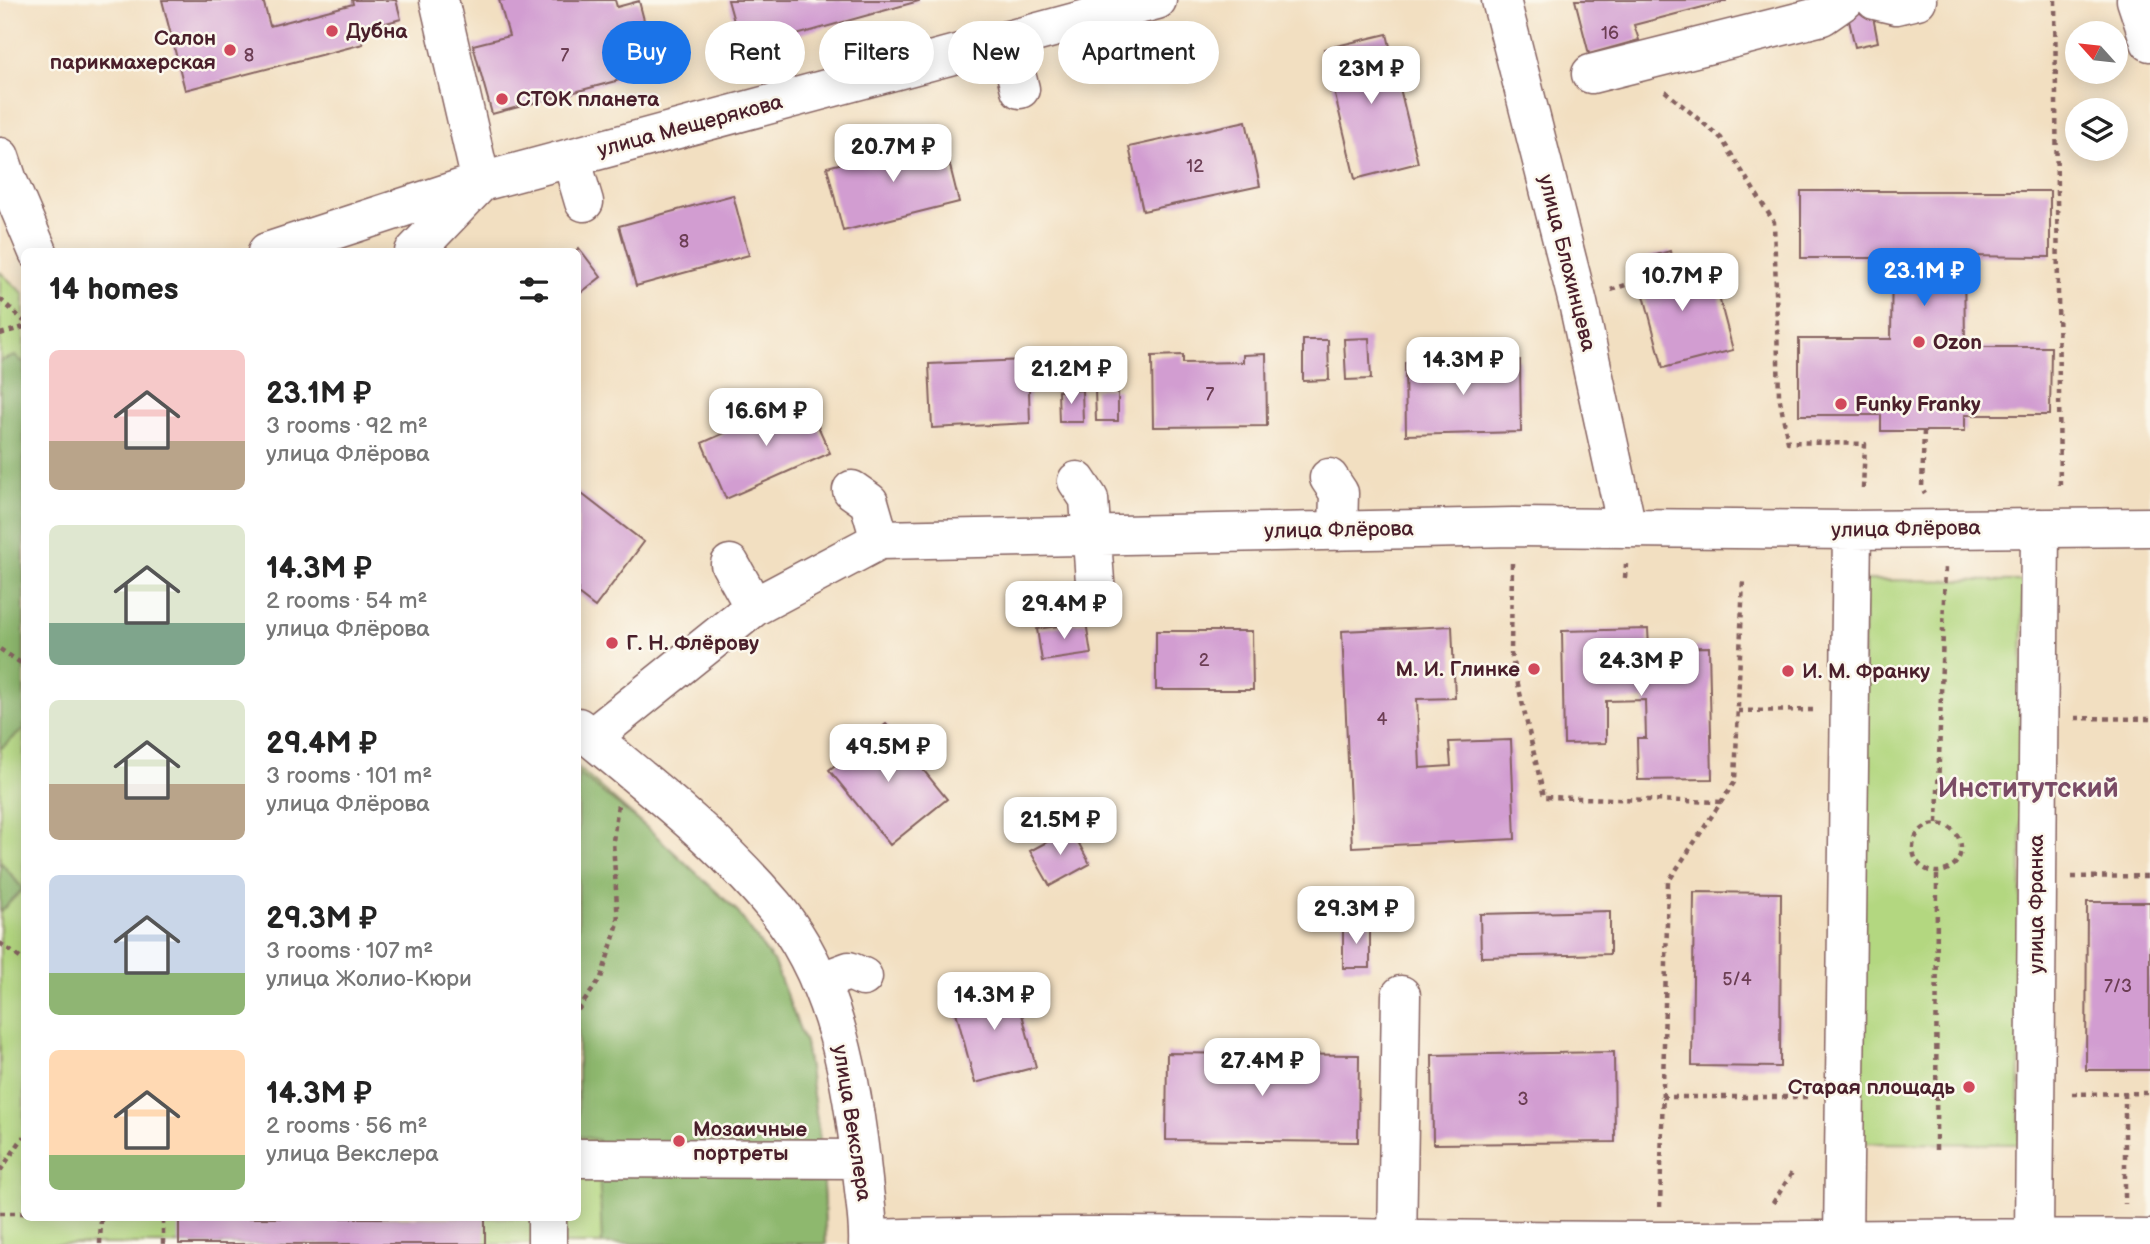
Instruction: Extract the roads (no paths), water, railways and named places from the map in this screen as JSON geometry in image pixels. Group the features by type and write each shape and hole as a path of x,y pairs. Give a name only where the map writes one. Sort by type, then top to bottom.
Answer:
{"street":[{"path":"418,248 481,182 439,0"},
{"name":"улица Мещерякова","path":"1052,14 1157,0"},
{"name":"улица Блохинцева","path":"1500,0 1578,303 1627,528"},
{"path":"1591,74 1822,16 1844,0"},
{"path":"1875,0 1896,5 1917,0"},
{"path":"2136,0 2150,42"},
{"name":"улица Мещерякова","path":"279,248 481,182 948,56"},
{"path":"1019,84 1020,89"},
{"path":"0,156 36,248"},
{"path":"570,158 584,202"},
{"path":"1338,531 1340,483"},
{"path":"867,492 880,540"},
{"path":"1091,499 1096,595"},
{"name":"улица Флёрова","path":"584,733 754,607 880,540 1091,499 1338,531 1513,527 1852,530 2150,527"},
{"name":"улица Франка","path":"2034,1237 2040,528"},
{"path":"1843,1239 1852,530"},
{"path":"730,564 754,607"},
{"name":"улица Векслера","path":"584,733 708,835 776,907 813,965 846,972 841,1041 860,1160 869,1242"},
{"path":"1397,1240 1401,995"},
{"path":"581,1158 860,1160"},
{"path":"547,1221 547,1244"},
{"path":"869,1242 1659,1242 2034,1237 2138,1239"}],"place":[{"name":"Дубна","path":"332,31"},
{"name":"Салон парикмахерская","path":"230,50"},
{"name":"СТОК планета","path":"502,99"},
{"name":"Ozon","path":"1919,342"},
{"name":"Funky Franky","path":"1841,404"},
{"name":"Г. Н. Флёрову","path":"612,643"},
{"name":"М. И. Глинке","path":"1534,669"},
{"name":"И. М. Франку","path":"1788,671"},
{"name":"Старая площадь","path":"1969,1087"},
{"name":"Мозаичные портреты","path":"679,1141"}],"district":[{"name":"Институтский","path":"2028,788"}]}
